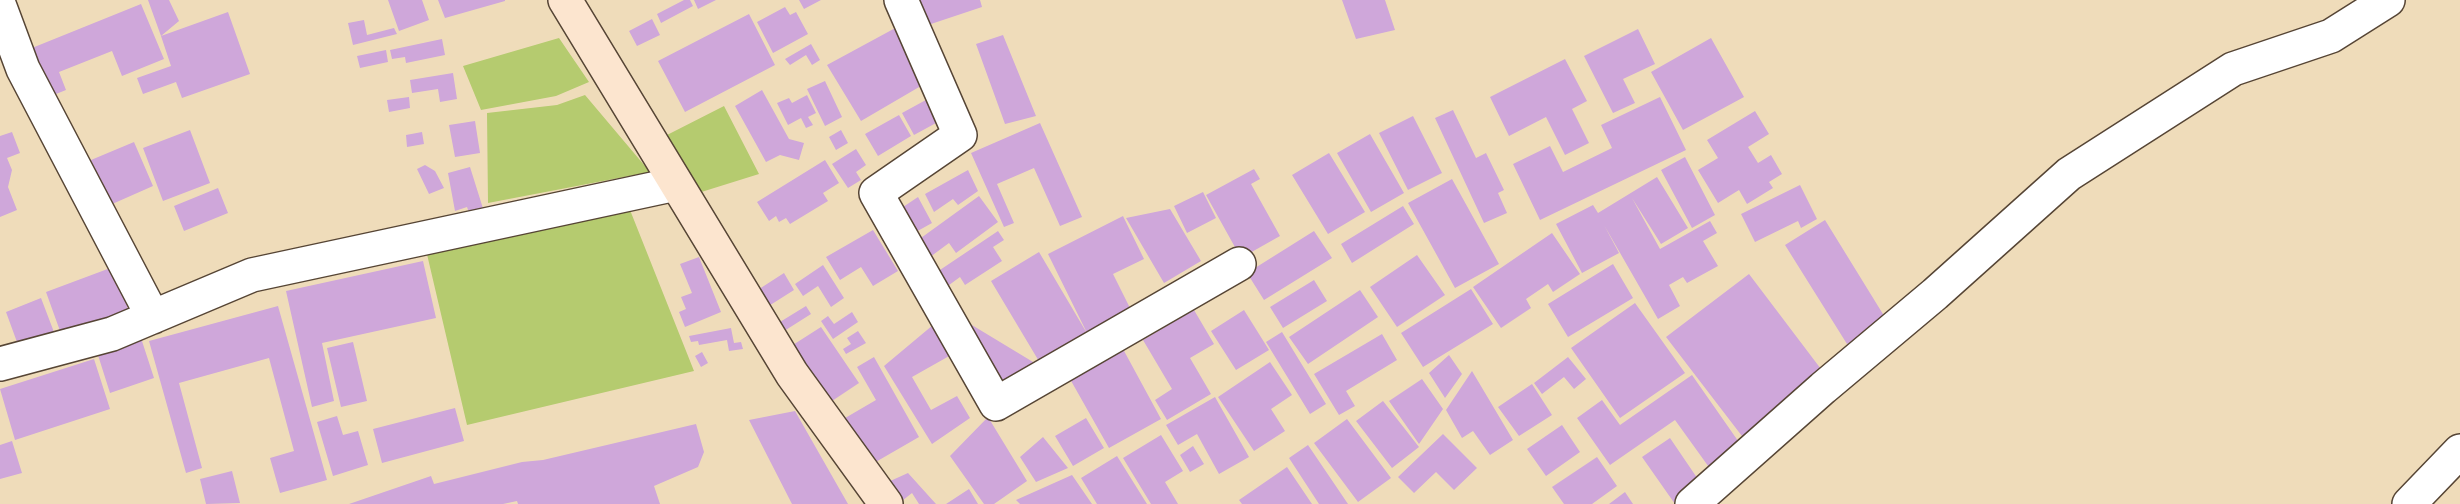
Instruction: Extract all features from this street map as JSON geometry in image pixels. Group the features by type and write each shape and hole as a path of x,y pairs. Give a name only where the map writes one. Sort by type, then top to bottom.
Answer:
{"street":[{"path":"565,0 792,374 886,504"},
{"path":"901,0 960,135 876,193 996,404 1239,264"},
{"path":"1692,504 1823,388 1935,294 2069,174 2233,69 2331,36 2388,0"},
{"path":"0,7 23,69 153,317"},
{"path":"0,364 112,334 252,275 676,184"},
{"path":"2409,504 2460,451"}],"green space":[{"path":"559,38 589,82 556,96 481,110 463,66"},
{"path":"585,95 650,172 488,203 487,113 557,105"},
{"path":"724,106 759,174 695,194 667,135"},
{"path":"630,210 694,371 467,425 426,250"}],"building":[{"path":"148,0 169,0 179,21 161,36"},
{"path":"388,0 422,0 429,20 399,31"},
{"path":"438,0 505,0 505,1 445,18"},
{"path":"684,0 690,0 693,6 661,23 657,14"},
{"path":"694,0 716,0 698,9"},
{"path":"799,0 821,0 804,9"},
{"path":"914,0 980,0 982,7 922,27"},
{"path":"1342,0 1385,0 1395,30 1356,39"},
{"path":"141,4 164,59 122,76 112,51 59,72 66,90 46,98 27,50"},
{"path":"785,7 790,15 796,12 808,34 773,53 757,22"},
{"path":"228,12 250,74 182,98 176,82 143,94 137,78 171,66 161,36"},
{"path":"749,14 775,65 685,112 658,61"},
{"path":"652,19 660,35 637,46 629,31"},
{"path":"364,20 367,35 394,28 397,34 353,45 348,23"},
{"path":"899,26 926,83 861,121 827,65"},
{"path":"1638,29 1655,64 1623,79 1635,103 1613,113 1584,56"},
{"path":"1003,35 1036,116 1005,124 976,44"},
{"path":"1711,38 1744,97 1683,130 1651,72"},
{"path":"442,39 445,55 406,63 405,57 392,59 390,50"},
{"path":"811,44 820,60 812,65 806,55 790,65 785,59"},
{"path":"386,50 388,62 360,68 357,56"},
{"path":"1565,59 1587,101 1572,109 1589,143 1565,155 1546,117 1509,136 1490,97"},
{"path":"453,73 457,99 440,102 438,89 412,93 410,80"},
{"path":"825,81 842,117 825,126 807,89"},
{"path":"762,90 789,139 804,143 799,160 780,155 766,162 735,106"},
{"path":"807,95 816,113 808,117 813,125 806,128 801,118 788,125 777,103 789,98 792,103"},
{"path":"935,95 947,117 914,135 902,113"},
{"path":"409,97 410,108 389,112 387,100"},
{"path":"1660,97 1686,150 1540,220 1513,164 1550,146 1563,172 1612,148 1601,125"},
{"path":"1453,110 1476,158 1486,153 1504,190 1498,193 1507,213 1484,223 1435,118"},
{"path":"1755,111 1769,134 1748,147 1758,163 1771,155 1782,174 1769,182 1773,188 1747,204 1739,190 1718,203 1698,170 1718,158 1707,140"},
{"path":"899,115 911,136 878,156 865,134"},
{"path":"1413,116 1442,173 1408,190 1379,133"},
{"path":"475,121 480,153 455,157 449,125"},
{"path":"1040,123 1082,217 1060,226 1034,168 997,184 1014,223 1004,227 971,153"},
{"path":"190,130 210,183 163,201 143,148"},
{"path":"841,130 848,143 836,150 829,137"},
{"path":"12,132 20,153 7,158 12,170 8,187 17,210 0,217 0,136"},
{"path":"422,132 424,144 407,147 406,135"},
{"path":"1370,134 1404,193 1371,212 1337,153"},
{"path":"134,142 153,186 110,205 91,160"},
{"path":"856,149 866,165 856,172 861,180 848,188 832,164"},
{"path":"1329,153 1365,212 1328,234 1292,175"},
{"path":"1685,157 1715,215 1692,228 1661,170"},
{"path":"825,160 839,183 823,193 828,201 790,224 786,218 779,222 776,216 769,221 757,202"},
{"path":"425,165 435,171 444,188 429,194 417,169"},
{"path":"470,167 486,218 472,221 467,207 455,211 448,173"},
{"path":"1254,169 1260,179 1251,184 1280,236 1241,258 1206,195"},
{"path":"968,170 978,191 958,205 953,199 934,212 925,194"},
{"path":"1657,177 1688,228 1661,244 1632,198 1660,249 1710,221 1717,233 1703,241 1718,266 1687,283 1683,277 1669,285 1680,306 1658,319 1604,225 1619,253 1582,273 1556,224 1593,205 1598,213"},
{"path":"1452,179 1499,264 1455,288 1408,203"},
{"path":"1800,185 1817,219 1801,228 1798,221 1755,242 1741,214"},
{"path":"218,188 228,213 184,231 174,206"},
{"path":"1203,192 1216,218 1187,233 1174,206"},
{"path":"979,196 998,222 956,253 949,243 926,260 914,243"},
{"path":"918,197 932,223 905,238 894,213"},
{"path":"1403,206 1414,224 1352,263 1341,244"},
{"path":"1170,209 1201,261 1164,283 1126,218"},
{"path":"1123,216 1144,259 1113,274 1134,316 1043,368 991,281 1039,252 1088,335 1048,254"},
{"path":"1825,220 1886,319 1847,344 1785,245"},
{"path":"873,230 898,271 873,286 861,267 840,280 826,257"},
{"path":"998,231 1004,240 993,247 1002,261 965,285 960,277 941,291 931,276"},
{"path":"1314,231 1332,258 1264,300 1247,273"},
{"path":"1552,233 1580,274 1553,292 1548,284 1526,299 1531,308 1501,328 1473,287"},
{"path":"1417,255 1445,295 1397,327 1370,287"},
{"path":"699,257 721,312 685,327 679,312 686,309 681,297 692,293 680,264"},
{"path":"423,261 436,318 322,343 334,401 312,407 286,291"},
{"path":"1613,264 1633,298 1568,337 1548,304"},
{"path":"823,265 844,298 831,307 818,286 803,296 795,284"},
{"path":"113,267 131,317 64,342 46,292"},
{"path":"784,273 794,290 764,309 753,293"},
{"path":"1749,274 1827,377 1745,440 1666,337"},
{"path":"1314,280 1327,301 1283,328 1270,307"},
{"path":"1471,289 1493,324 1423,367 1401,333"},
{"path":"1360,290 1378,317 1308,364 1289,337"},
{"path":"41,298 57,340 21,353 6,312"},
{"path":"1635,303 1685,373 1620,418 1571,348"},
{"path":"278,306 327,480 280,493 270,458 294,451 269,358 179,383 202,468 186,473 149,341"},
{"path":"806,306 811,314 781,333 775,325"},
{"path":"1194,310 1214,344 1190,358 1211,394 1167,420 1155,400 1172,389 1143,340"},
{"path":"1244,310 1269,350 1236,370 1211,331"},
{"path":"852,312 858,322 833,339 821,321 828,316 834,324"},
{"path":"952,313 1043,368 1000,390"},
{"path":"933,325 951,355 912,377 931,410 957,396 970,418 932,444 884,366"},
{"path":"821,327 859,383 823,407 785,350"},
{"path":"731,328 734,343 741,342 743,349 729,351 727,340 699,345 698,341 691,342 689,336"},
{"path":"858,331 866,343 846,354 843,349 851,344 847,338"},
{"path":"1282,332 1326,404 1310,414 1266,342"},
{"path":"1382,334 1397,360 1346,391 1355,406 1339,415 1314,374"},
{"path":"141,338 154,378 110,393 97,352"},
{"path":"353,342 367,401 341,407 327,348"},
{"path":"1123,349 1161,419 1109,448 1070,379"},
{"path":"702,352 708,363 701,367 695,356"},
{"path":"1449,355 1462,374 1445,398 1429,373"},
{"path":"874,357 919,437 867,467 840,421 876,400 857,367"},
{"path":"1568,357 1586,379 1574,389 1564,377 1542,394 1534,383"},
{"path":"94,359 110,409 15,440 0,389"},
{"path":"1270,362 1292,395 1271,409 1285,431 1254,451 1218,397"},
{"path":"1472,371 1513,440 1490,455 1473,431 1462,438 1446,410"},
{"path":"1692,375 1743,448 1711,470 1675,420 1610,465 1577,418 1602,400 1620,425"},
{"path":"1422,379 1443,409 1419,444 1389,401"},
{"path":"1532,384 1552,415 1519,436 1498,407"},
{"path":"1215,397 1249,457 1219,474 1197,434 1178,445 1166,425"},
{"path":"1383,401 1419,447 1392,468 1356,421"},
{"path":"455,408 464,441 382,463 373,429"},
{"path":"795,411 848,504 792,504 749,420"},
{"path":"337,416 343,435 358,431 368,465 333,476 317,422"},
{"path":"988,417 1027,481 994,504 984,504 950,456"},
{"path":"1086,418 1104,448 1073,466 1055,436"},
{"path":"1347,419 1391,478 1358,502 1314,443"},
{"path":"696,424 704,452 698,467 654,486 660,504 518,504 517,501 503,504 349,504 431,476 434,484 522,462 543,460"},
{"path":"1562,425 1580,452 1546,476 1527,449"},
{"path":"1443,434 1477,468 1454,490 1436,472 1414,493 1398,477"},
{"path":"1161,435 1183,471 1165,482 1178,504 1151,504 1123,458"},
{"path":"1043,437 1068,468 1036,482 1020,457"},
{"path":"1670,438 1706,491 1686,504 1675,504 1642,457"},
{"path":"12,441 22,473 0,479 0,445"},
{"path":"1308,445 1348,504 1319,504 1289,458"},
{"path":"1193,446 1204,464 1190,472 1180,455"},
{"path":"1117,456 1147,504 1097,504 1081,478"},
{"path":"1597,457 1617,486 1592,504 1564,504 1552,487"},
{"path":"1287,467 1312,504 1242,504 1239,500"},
{"path":"232,471 240,503 206,504 200,479"},
{"path":"908,473 936,504 919,504 912,493 898,504 888,482"},
{"path":"1072,475 1092,504 1020,504 1016,500"},
{"path":"969,489 978,504 946,504"},
{"path":"1625,492 1633,504 1609,504"}]}
